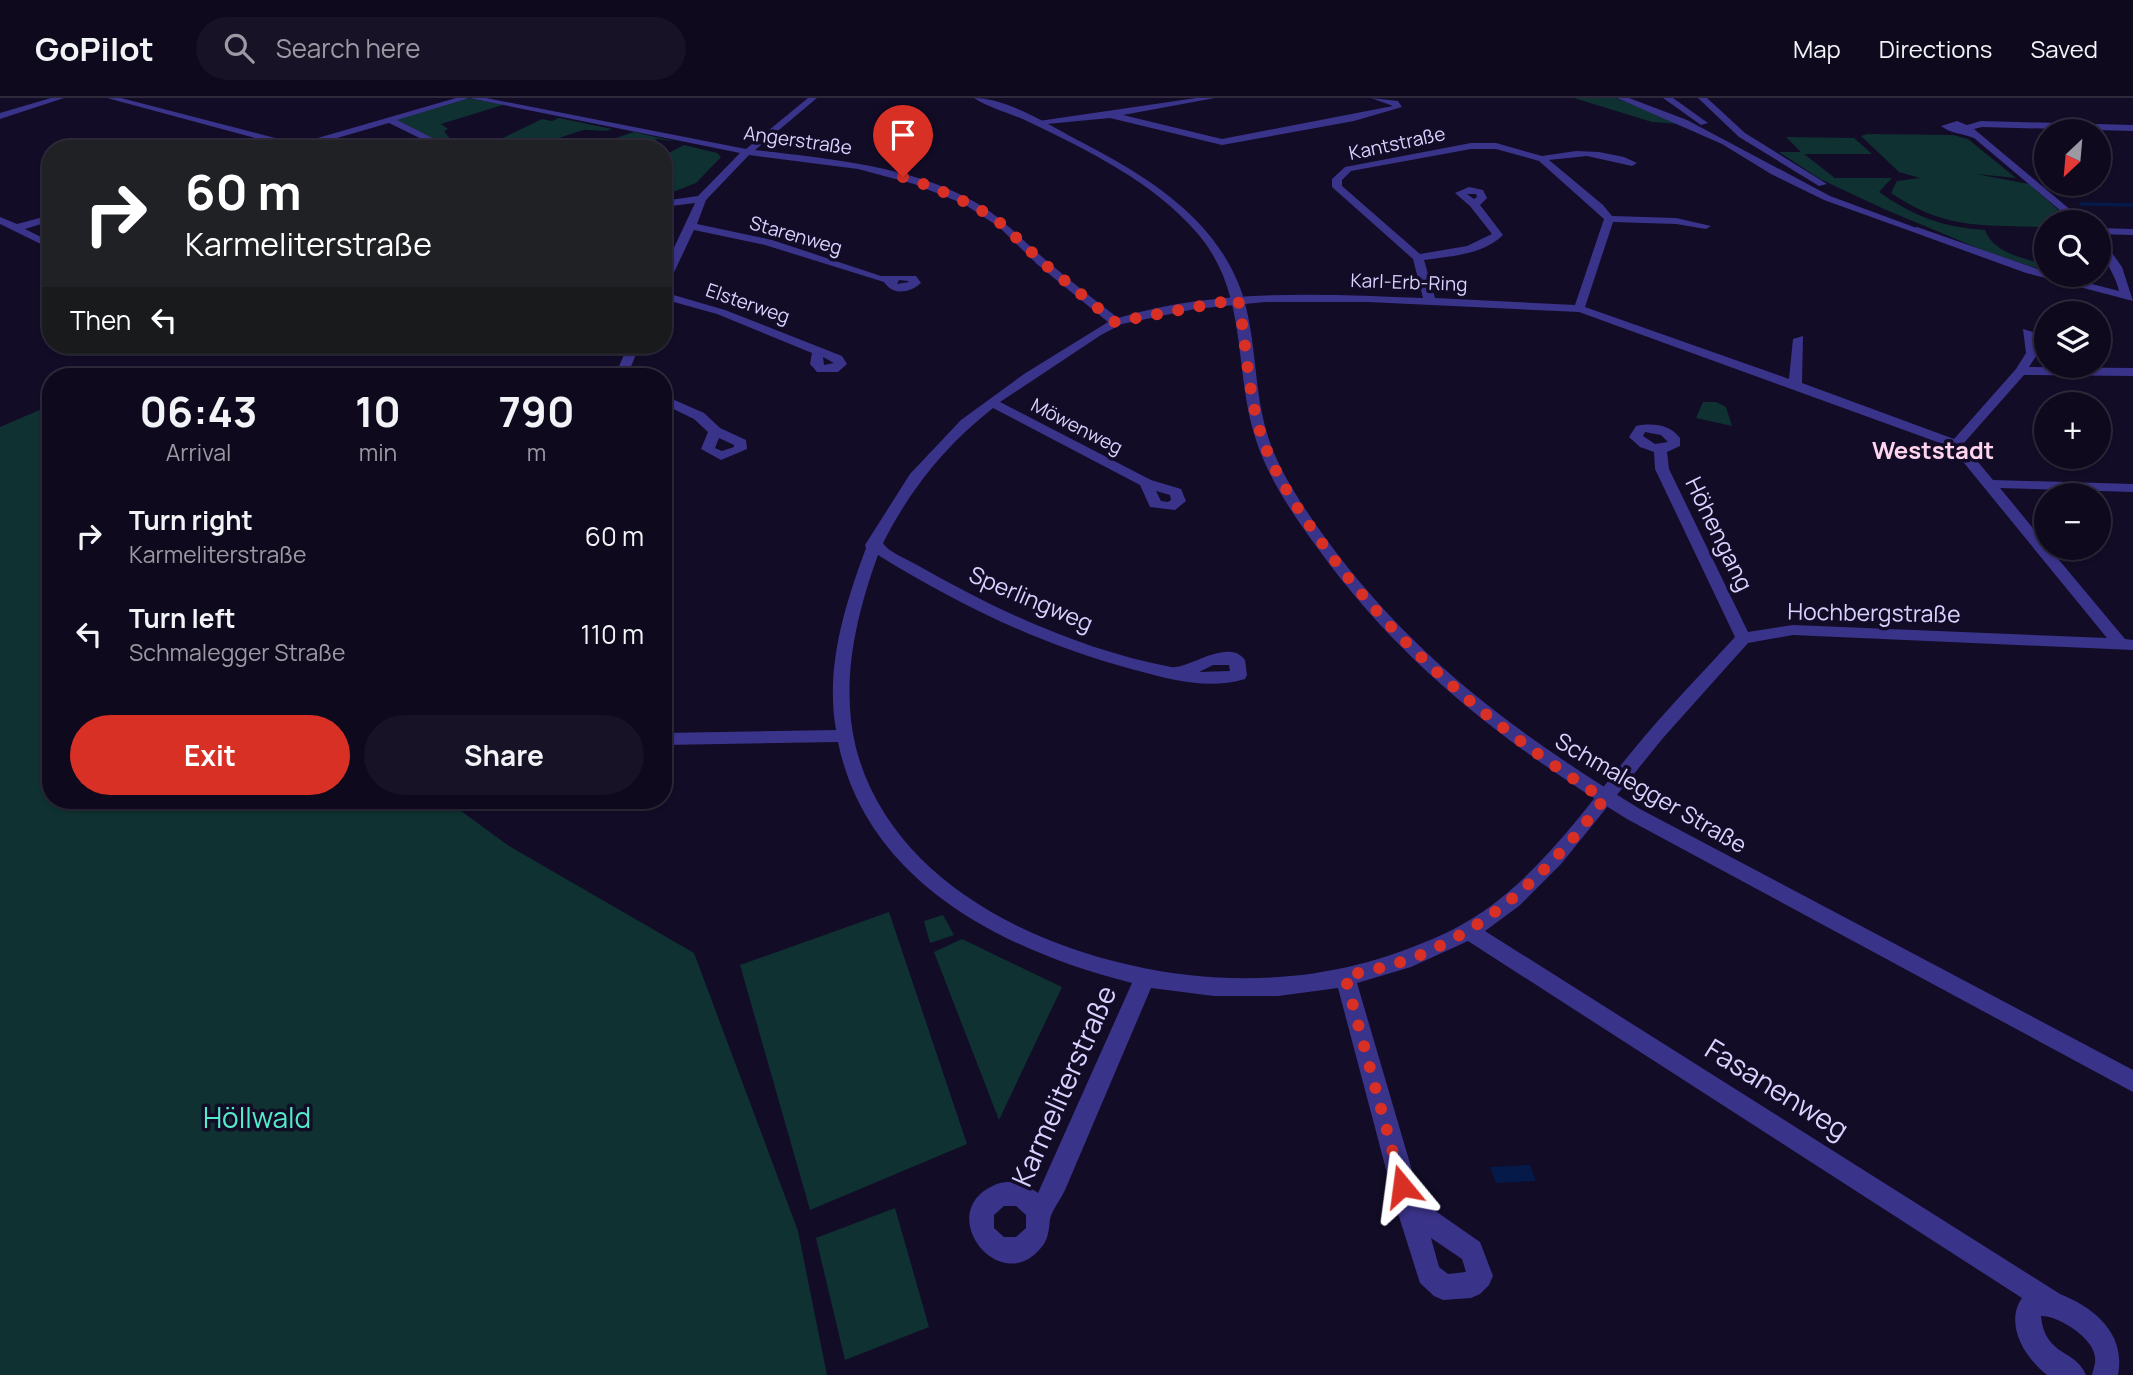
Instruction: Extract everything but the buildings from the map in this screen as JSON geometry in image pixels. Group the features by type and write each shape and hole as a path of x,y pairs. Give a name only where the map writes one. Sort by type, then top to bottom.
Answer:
{"street":[{"path":"0,116 60,98"},
{"path":"111,98 272,140"},
{"path":"321,140 465,98"},
{"name":"Angerstraße","path":"473,98 747,152 827,160 918,181 968,202 1003,225 1042,262 1115,322"},
{"path":"672,265 701,199 747,152 813,98"},
{"name":"Schmalegger Straße","path":"978,98 1036,122 1129,171 1166,196 1189,218 1217,254 1232,280 1238,299 1258,424 1291,499 1334,561 1391,628 1439,676 1543,760 1604,799 1929,970 2133,1082"},
{"path":"1036,122 1110,115 1210,98"},
{"path":"1110,115 1222,142 1354,118 1398,107 1395,103 1374,98"},
{"path":"1621,98 1684,122 1814,192 2009,264 2129,298"},
{"path":"1702,98 1742,135 1778,159 1917,230"},
{"path":"1670,100 1683,113 1684,122"},
{"path":"1670,100 1696,116 1725,142"},
{"path":"390,120 431,140"},
{"path":"2066,210 1967,130 1981,124 2133,128"},
{"name":"Kantstraße","path":"1418,258 1337,187 1340,175 1364,165 1471,146 1509,148 1542,159 1609,219"},
{"name":"Kantstraße","path":"1542,159 1577,153 1632,163"},
{"path":"672,203 701,199"},
{"path":"1430,302 1418,258 1474,248 1491,242 1498,235 1474,204"},
{"path":"1579,309 1609,219 1676,221 1706,226"},
{"path":"0,220 42,241"},
{"path":"19,228 42,221"},
{"name":"Starenweg","path":"691,226 768,242 880,279 891,279"},
{"path":"2111,231 2133,232"},
{"path":"2111,255 2123,276 2129,298"},
{"name":"Karl-Erb-Ring","path":"1238,299 1279,297 1579,309 1605,316 1956,444"},
{"name":"Elsterweg","path":"672,299 802,342 818,353"},
{"name":"Karmeliterstraße","path":"1238,299 1115,322 1010,387 959,429 913,475 872,545 843,648 839,693 844,736 858,783 880,825 925,877 1019,937 1090,964 1144,980 1241,988 1288,985 1389,966 1425,953 1469,931 1515,898 1586,824 1604,799"},
{"path":"2027,332 2032,353 2021,371 1956,444 2127,644"},
{"path":"1795,387 1799,339"},
{"path":"2021,371 2034,371"},
{"path":"2111,373 2133,372"},
{"name":"Möwenweg","path":"991,402 1146,483"},
{"path":"672,403 699,416 715,430"},
{"name":"Höhengang","path":"1660,449 1661,469 1743,638"},
{"path":"1989,484 2133,488"},
{"name":"Sperlingweg","path":"872,545 942,586 1014,622 1117,659 1180,675"},
{"name":"Hochbergstraße","path":"1743,638 1793,630 2127,644"},
{"path":"1604,799 1632,763 1743,638"},
{"path":"672,739 844,736"},
{"name":"Fasanenweg","path":"1469,931 2050,1301 2076,1310 2099,1330 2111,1354 2112,1364 2105,1375"},
{"path":"1345,976 1408,1207"},
{"name":"Karmeliterstraße","path":"1038,1216 1057,1182 1144,980"},
{"path":"2050,1301 2032,1307 2028,1315 2028,1326 2039,1350 2050,1361 2073,1375"}],"green space":[{"path":"465,98 506,104 441,124 448,129 444,131 451,140 429,140 390,120"},
{"path":"1574,98 1616,98 1681,124 1652,122"},
{"path":"559,118 612,129 583,130 553,140 501,139 542,119 552,121"},
{"path":"634,132 668,140 657,139 610,140"},
{"path":"1953,135 1968,139 2016,178 1976,174 2029,184 2034,188 2034,196 2043,196 2058,210 2034,210 2034,227 1965,223 1929,214 1891,193 1897,181 1920,178 1899,172 1861,136"},
{"path":"1786,137 1854,138 1872,154 1804,154 1835,178 1892,178 1879,192 1892,201 1929,219 1985,230 1995,245 2034,261 2034,267 1987,252 1884,209 1820,179 1779,152 1801,152"},
{"path":"684,145 717,153 721,157 696,183 672,192 672,151"},
{"path":"1703,402 1716,402 1726,407 1732,426 1696,418"},
{"name":"Höllwald","path":"42,409 42,809 458,809 509,846 694,953 798,1231 827,1375 0,1375 0,427"},
{"path":"889,912 967,1144 810,1210 740,965"},
{"path":"943,915 954,935 930,943 924,921"},
{"path":"962,939 1062,987 999,1120 934,952"},
{"path":"895,1208 929,1327 845,1360 816,1238"}],"water":[{"path":"1530,1165 1536,1181 1496,1183 1490,1167"}],"waterway":[{"path":"2081,204 2133,205"}],"district":[{"name":"Weststadt","path":"1933,451"}],"route":[{"path":"903,177 968,202 1003,225 1063,281 1115,322 1198,304 1238,299 1258,424 1274,468 1291,499 1334,561 1391,628 1439,676 1543,760 1604,799 1586,824 1515,898 1469,931 1425,953 1389,966 1345,976 1402,1186"}]}
